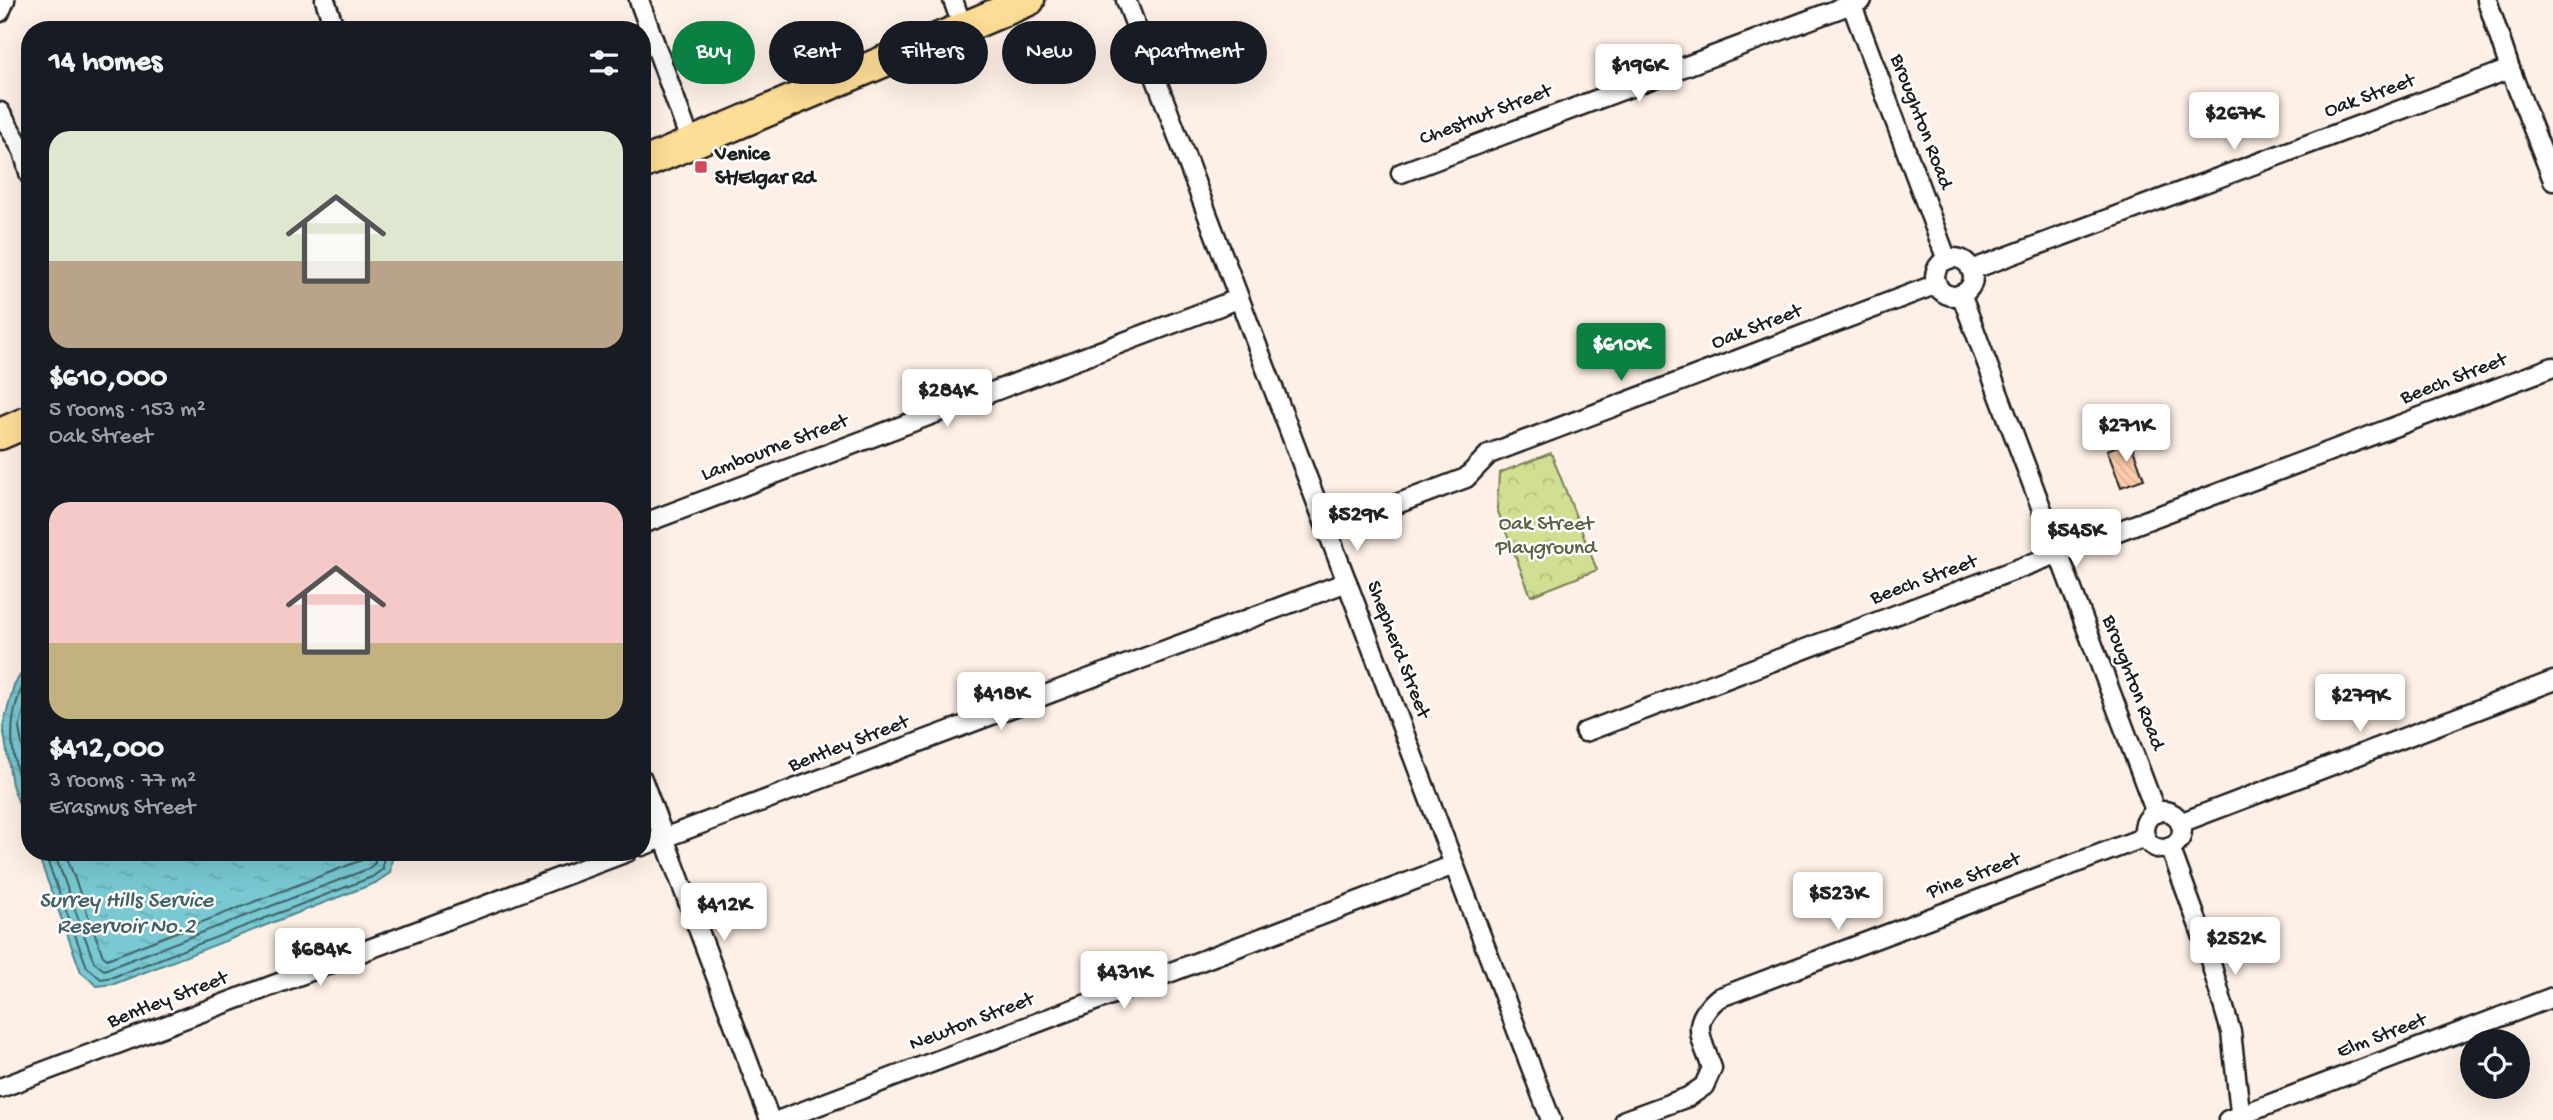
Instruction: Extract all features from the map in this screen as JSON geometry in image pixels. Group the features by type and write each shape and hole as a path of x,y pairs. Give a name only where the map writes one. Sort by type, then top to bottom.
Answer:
{"main road":[{"path":"980,21 1029,0"},
{"path":"651,160 878,64"},
{"path":"0,434 21,425"}],"street":[{"path":"0,12 5,0"},
{"path":"325,0 332,21"},
{"path":"639,0 647,21"},
{"path":"953,0 960,21"},
{"name":"Shepherd Street","path":"1126,0 1551,1120"},
{"path":"2487,0 2510,69 2553,180"},
{"name":"Chestnut Street","path":"1401,173 1855,1"},
{"name":"Broughton Road","path":"1855,1 1947,260"},
{"path":"651,33 691,143"},
{"name":"Oak Street","path":"1971,270 2510,69"},
{"path":"0,112 21,148"},
{"path":"1954,258 1964,261 1971,270 1972,282 1961,295 1949,295 1937,284 1938,267 1947,260 1954,258"},
{"name":"Oak Street","path":"1327,530 1466,478 1489,454 1937,284"},
{"name":"Broughton Road","path":"1961,295 2156,813"},
{"name":"Lambourne Street","path":"651,521 1238,299"},
{"name":"Beech Street","path":"1585,732 2553,367"},
{"name":"Bentley Street","path":"651,843 1347,582"},
{"path":"2180,823 2553,681"},
{"path":"651,802 770,1120"},
{"path":"2162,811 2173,814 2180,823 2179,840 2170,848 2157,848 2145,837 2147,820 2156,813 2162,811"},
{"name":"Pine Street","path":"1625,1120 1688,1097 1704,1086 1712,1068 1699,1030 1703,1010 1718,998 2145,837"},
{"path":"2170,848 2205,943 2231,1032 2237,1118"},
{"name":"Bentley Street","path":"0,1088 603,861"},
{"name":"Newton Street","path":"780,1120 1454,865"},
{"name":"Elm Street","path":"2237,1118 2553,997"}],"green space":[{"name":"Oak Street Playground","path":"1551,453 1597,570 1531,596 1497,509 1499,473"}],"water":[{"path":"21,674 21,809 12,785 3,726 14,685"},
{"name":"Surrey Hills Service Reservoir No.2","path":"40,861 392,861 390,873 375,883 114,984 97,986 81,972"}],"building":[{"path":"2130,441 2144,479 2121,487 2107,450"}],"place":[{"name":"Venice St/Elgar Rd","path":"701,167"}]}
